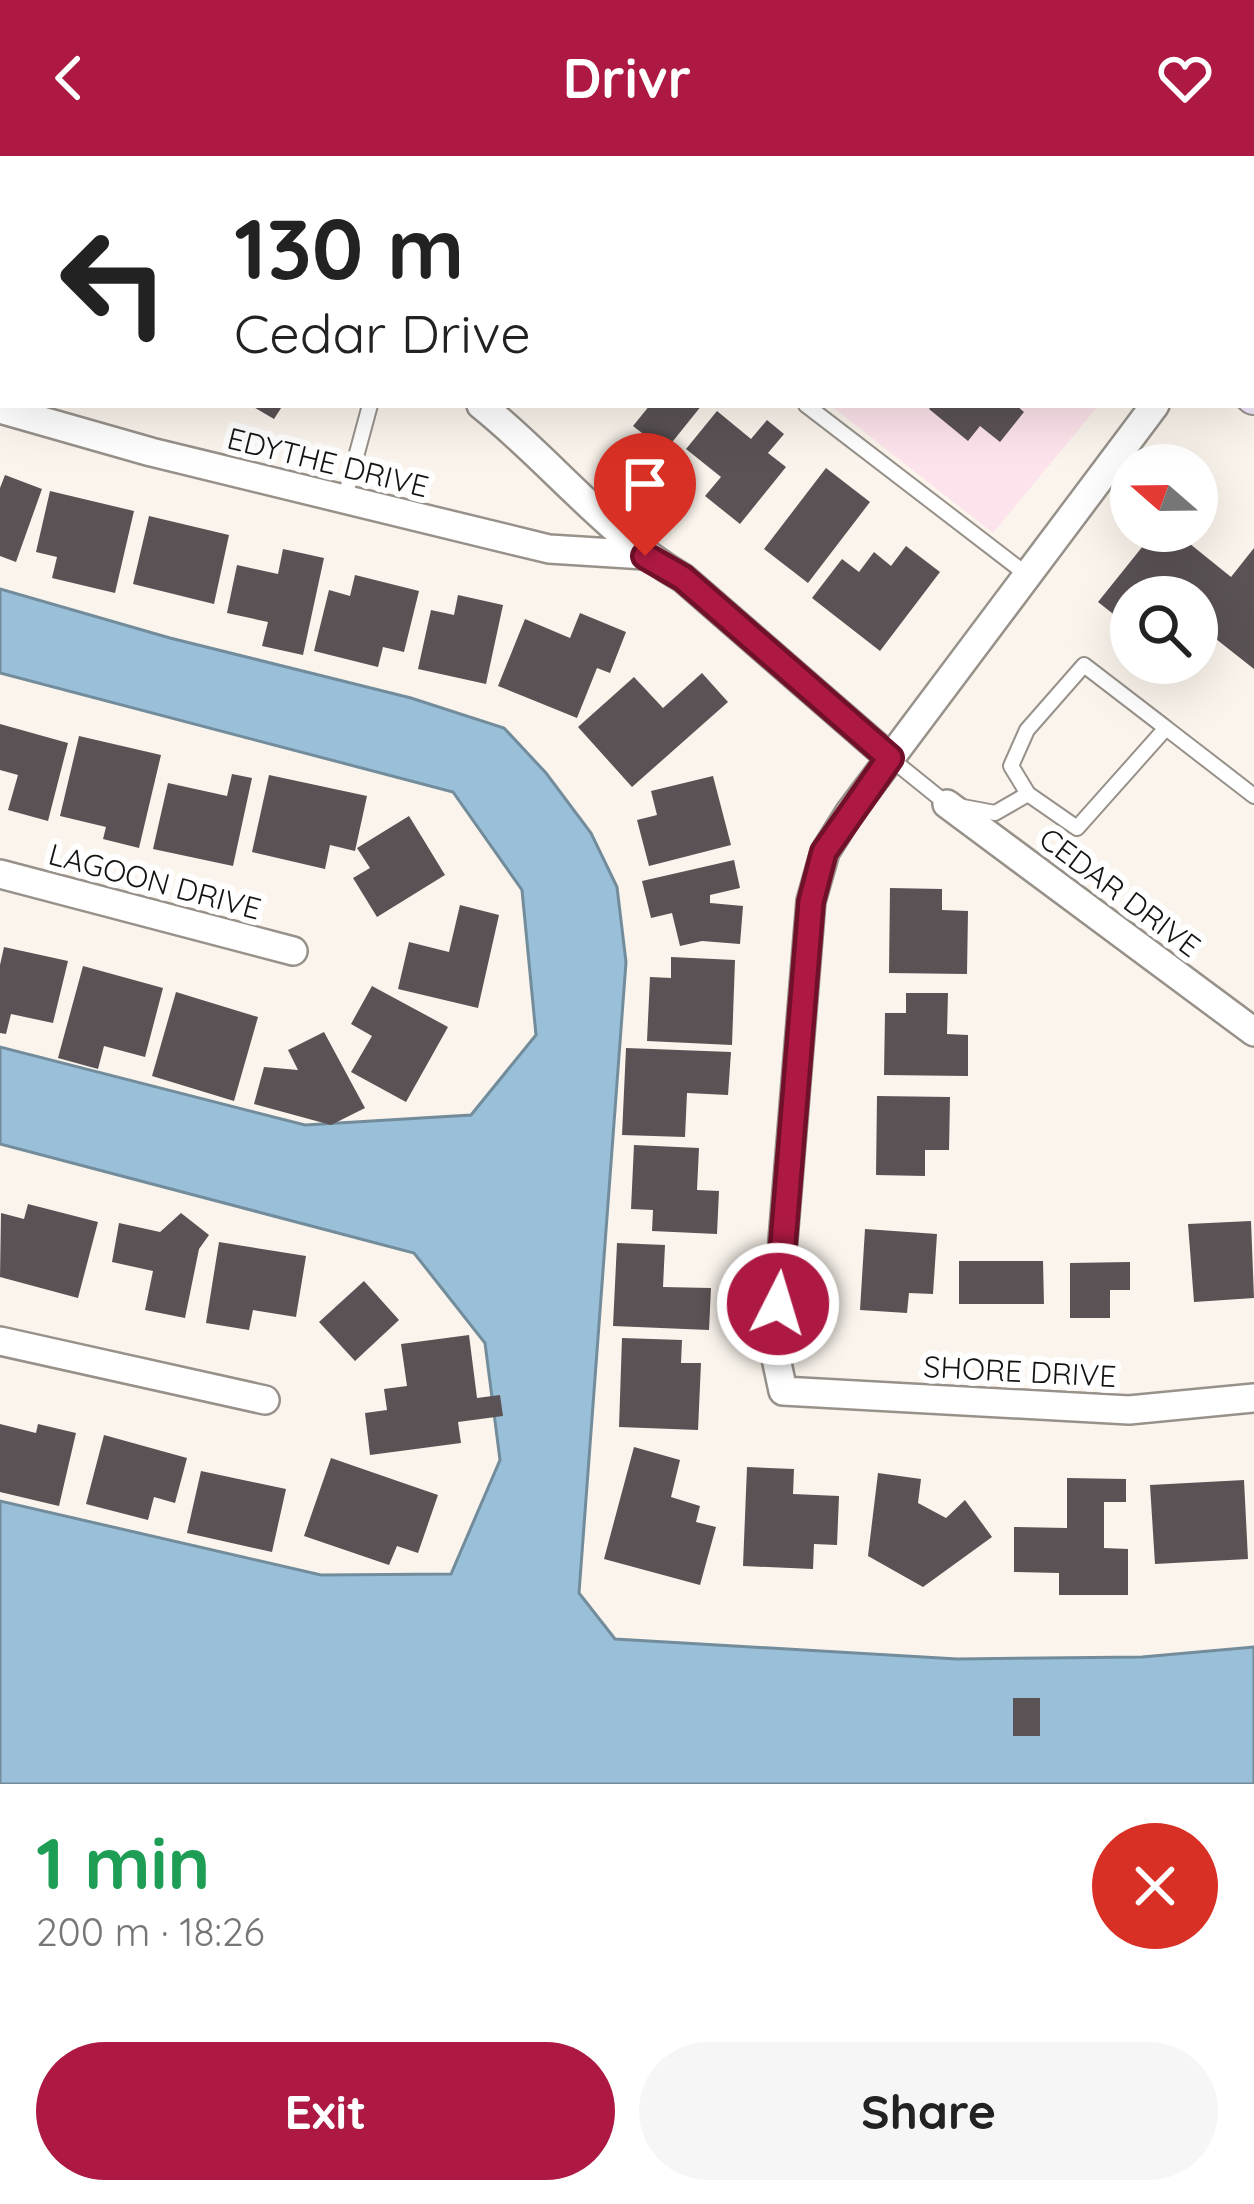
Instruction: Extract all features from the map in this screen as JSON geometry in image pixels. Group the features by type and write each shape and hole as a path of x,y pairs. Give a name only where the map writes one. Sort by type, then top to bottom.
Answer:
{"street":[{"path":"486,408 645,556 683,578 890,758 1153,408"},
{"name":"EDYTHE DRIVE","path":"0,409 344,501 549,549 645,556"},
{"name":"SHORE DRIVE","path":"890,758 824,852 811,902 774,1349 783,1391 1129,1410 1254,1398"},
{"name":"CEDAR DRIVE","path":"947,804 1254,1032"},
{"name":"LAGOON DRIVE","path":"0,874 293,950"},
{"path":"0,1341 265,1400"}],"lane":[{"path":"344,501 369,408"},
{"path":"810,408 1030,577"},
{"path":"1166,728 1077,828 1028,794 1011,766 1028,730 1084,665 1166,728 1254,796"},
{"path":"890,758 947,804 995,813 1028,794"}],"shaded area":[{"path":"834,408 1097,408 993,533"}],"water":[{"path":"0,589 170,638 411,698 504,728 546,773 591,833 617,887 626,962 579,1593 615,1639 957,1659 1142,1657 1254,1647 1254,1784 0,1784 0,1501 321,1575 451,1574 500,1460 485,1343 414,1253 0,1144 0,1047 305,1125 471,1115 536,1035 522,890 453,792 0,673"}],"building":[{"path":"255,408 281,408 274,419"},
{"path":"648,408 700,408 665,451 633,426"},
{"path":"1019,408 1024,412 1000,442 980,426 968,441 929,409"},
{"path":"717,411 751,439 767,420 784,434 768,453 786,467 740,524 705,496 721,477 686,449"},
{"path":"826,468 870,502 808,583 764,549"},
{"path":"5,475 42,489 16,562 0,556 0,488"},
{"path":"50,491 134,511 115,593 52,578 57,557 36,552"},
{"path":"149,516 229,535 214,604 133,584"},
{"path":"906,546 940,572 880,651 812,598 842,559 859,572 874,552 891,566"},
{"path":"1254,548 1254,669 1218,641 1218,576 1119,576 1138,552 1200,552 1231,577"},
{"path":"283,549 324,558 303,655 262,646 268,622 227,613 237,565 278,574"},
{"path":"355,575 419,591 404,652 383,647 378,667 314,651 329,590 350,596"},
{"path":"1110,587 1110,611 1098,602"},
{"path":"458,595 503,605 486,684 418,669 431,610 454,615"},
{"path":"580,613 626,632 610,673 597,668 577,718 498,686 525,619 570,638"},
{"path":"702,673 728,702 632,787 578,727 634,677 663,708"},
{"path":"0,724 68,743 48,821 8,810 18,775 0,770"},
{"path":"79,736 161,755 139,848 103,839 106,827 60,816"},
{"path":"232,774 252,778 233,866 153,849 168,783 227,796"},
{"path":"269,775 367,796 355,851 330,845 325,869 252,852"},
{"path":"713,776 731,845 649,866 637,820 657,815 651,791"},
{"path":"409,816 445,875 377,917 353,878 370,868 357,848"},
{"path":"734,860 740,888 710,895 710,903 743,906 740,944 702,941 680,946 672,913 651,918 642,881"},
{"path":"890,888 942,889 942,910 968,911 967,974 889,973"},
{"path":"460,905 499,915 478,1008 398,989 409,942 449,952"},
{"path":"4,947 68,961 53,1023 11,1014 6,1034 0,1033"},
{"path":"671,957 735,960 732,1045 647,1041 650,977 671,978"},
{"path":"83,966 163,988 145,1057 104,1046 98,1069 58,1058"},
{"path":"372,986 448,1027 406,1102 351,1072 372,1036 351,1024"},
{"path":"176,992 258,1017 234,1101 152,1076"},
{"path":"906,993 948,993 947,1034 968,1035 968,1076 884,1075 885,1013 906,1013"},
{"path":"324,1032 365,1108 331,1125 254,1104 264,1067 298,1070 288,1050"},
{"path":"626,1048 731,1052 728,1095 687,1093 685,1137 622,1135"},
{"path":"877,1096 950,1097 949,1150 925,1150 925,1176 876,1175"},
{"path":"634,1145 699,1148 697,1190 719,1191 717,1234 652,1231 653,1210 631,1209"},
{"path":"28,1204 98,1222 78,1298 0,1277 1,1213 24,1219"},
{"path":"181,1213 209,1235 199,1249 185,1318 145,1310 153,1271 112,1262 119,1223 160,1232"},
{"path":"1251,1221 1254,1298 1194,1302 1188,1224"},
{"path":"865,1229 937,1234 933,1294 909,1293 907,1313 860,1310"},
{"path":"219,1242 306,1256 296,1317 253,1310 249,1330 206,1323"},
{"path":"617,1243 665,1245 663,1287 711,1288 709,1330 613,1326"},
{"path":"959,1261 1043,1261 1044,1304 959,1304"},
{"path":"1130,1262 1130,1290 1110,1290 1110,1318 1070,1318 1070,1263"},
{"path":"364,1281 399,1320 355,1361 319,1322"},
{"path":"469,1335 477,1398 500,1395 503,1416 458,1422 461,1443 370,1455 365,1413 387,1410 384,1389 407,1386 401,1344"},
{"path":"622,1338 682,1340 681,1363 701,1363 698,1430 619,1427"},
{"path":"0,1424 36,1433 38,1424 76,1433 59,1506 0,1492"},
{"path":"104,1435 187,1458 175,1503 154,1497 148,1520 86,1504"},
{"path":"634,1447 680,1460 671,1497 700,1506 696,1522 716,1527 700,1585 604,1559"},
{"path":"331,1458 438,1495 418,1553 397,1546 389,1565 304,1536"},
{"path":"747,1467 794,1469 793,1494 839,1496 837,1545 814,1544 813,1569 743,1566"},
{"path":"201,1471 286,1489 272,1552 187,1533"},
{"path":"878,1473 921,1479 918,1503 946,1518 965,1500 992,1537 923,1587 868,1556"},
{"path":"1067,1478 1126,1479 1126,1502 1104,1502 1104,1548 1128,1549 1128,1595 1059,1595 1059,1573 1014,1572 1014,1527 1067,1528"},
{"path":"1244,1480 1248,1559 1155,1564 1150,1485"},
{"path":"1013,1698 1040,1698 1040,1736 1013,1736"}],"route":[{"path":"645,556 683,578 890,758 824,852 811,902 778,1304"}]}
